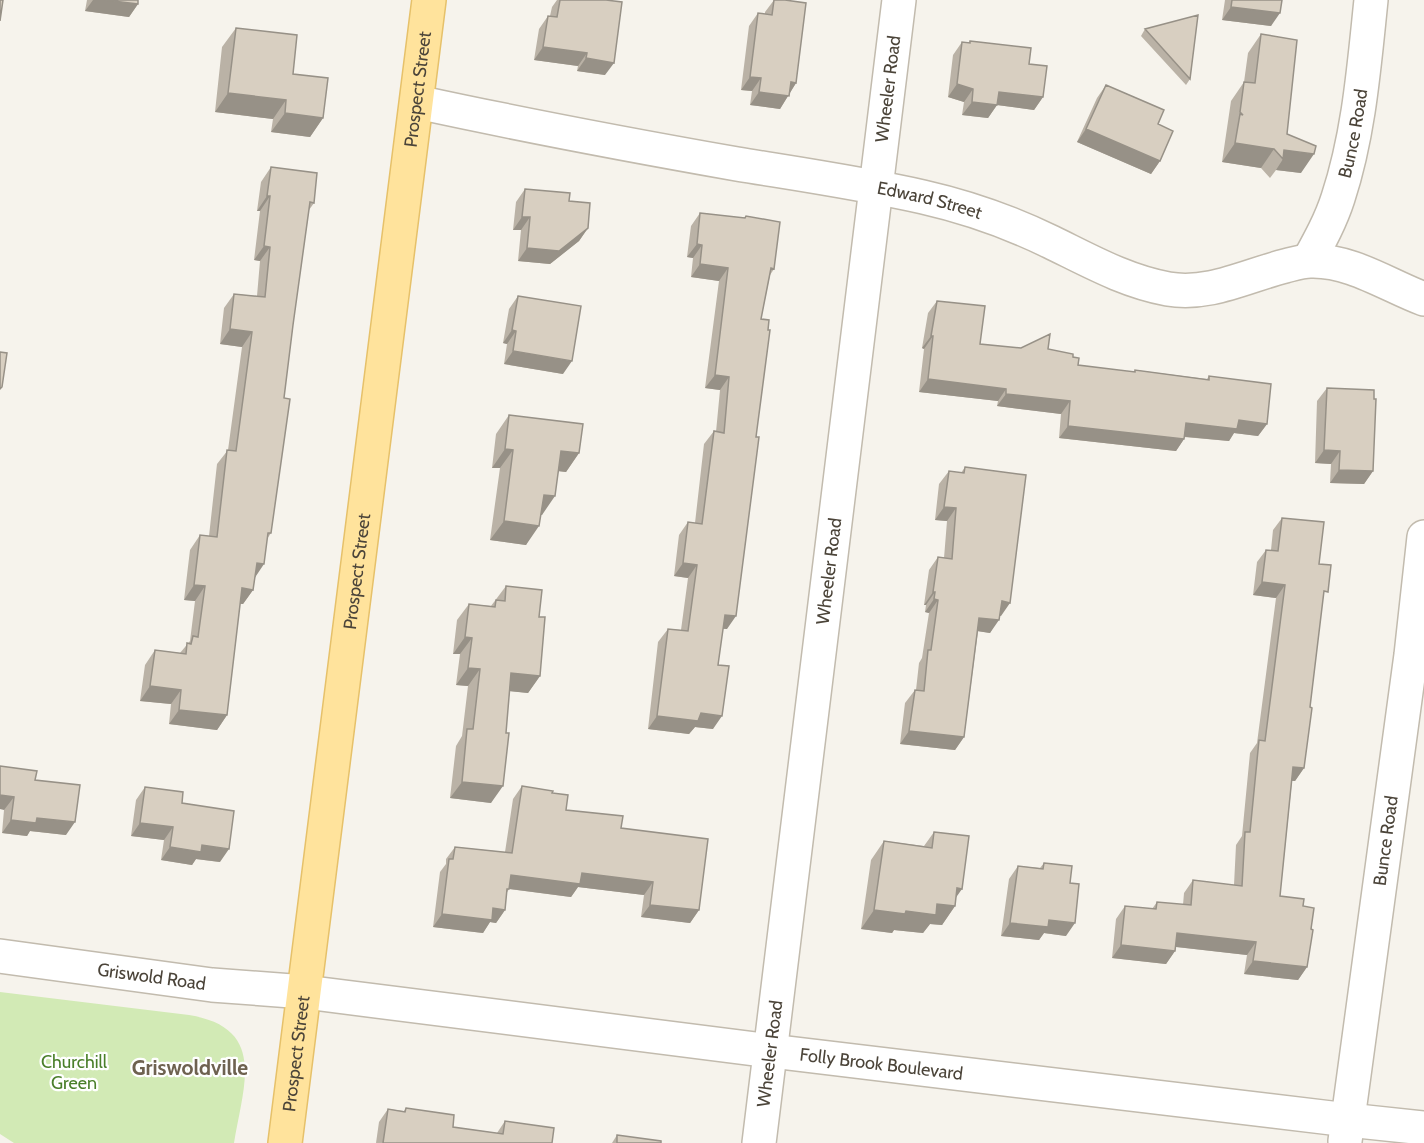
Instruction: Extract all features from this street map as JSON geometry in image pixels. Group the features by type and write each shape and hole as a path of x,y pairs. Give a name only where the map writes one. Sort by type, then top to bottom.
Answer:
{"main road":[{"name":"Prospect Street","path":"285,1143 429,0"}],"street":[{"name":"Wheeler Road","path":"759,1143 899,0"},
{"name":"Bunce Road","path":"1309,261 1326,229 1338,199 1348,163 1358,116 1371,0"},
{"name":"Edward Street","path":"417,102 540,129 923,197 1011,224 1104,269 1138,282 1170,289 1202,290 1309,261 1338,264 1368,274 1424,299"},
{"name":"Bunce Road","path":"1347,1132 1411,655 1424,537"},
{"name":"Griswold Road","path":"0,956 212,984 305,993"},
{"name":"Folly Brook Boulevard","path":"305,993 771,1052 1347,1132 1424,1128"}],"green space":[{"name":"Churchill Green","path":"0,992 189,1015 214,1022 231,1032 240,1046 245,1081 234,1143 14,1143 0,1134"}],"building":[{"path":"0,0 3,0 0,21"},
{"path":"105,0 138,0 138,4"},
{"path":"560,0 622,2 614,63 586,58 587,53 543,47 548,16 557,17"},
{"path":"774,0 806,3 796,83 791,82 789,96 759,92 761,78 750,77 758,13 772,15"},
{"path":"1232,0 1282,0 1280,13 1231,7"},
{"path":"1198,15 1190,79 1145,29"},
{"path":"236,28 297,35 293,74 328,78 323,118 285,113 286,100 228,93"},
{"path":"1261,34 1297,40 1287,134 1316,146 1314,154 1284,150 1283,159 1274,149 1235,143 1240,114 1243,115 1240,112 1244,82 1255,83"},
{"path":"970,41 1031,48 1029,64 1047,66 1043,97 999,92 997,105 972,102 973,89 957,84 962,42 970,43"},
{"path":"1106,85 1164,110 1158,124 1173,131 1160,161 1086,129"},
{"path":"271,167 317,173 314,203 310,202 293,325 284,398 290,399 271,533 268,533 264,564 257,563 253,590 242,588 227,715 179,710 181,690 150,686 155,650 186,654 187,643 191,644 193,636 198,637 205,586 194,585 200,535 217,537 227,450 236,451 252,332 230,329 234,294 265,297 270,247 264,246"},
{"path":"525,189 570,193 569,201 590,203 588,228 559,251 527,248 530,217 522,217"},
{"path":"700,213 745,218 746,216 780,222 774,269 771,268 761,319 769,320 768,330 770,330 736,616 725,615 718,665 729,666 722,716 701,713 698,721 657,716 668,629 688,631 697,565 683,563 688,522 702,524 714,431 724,433 729,377 715,375 728,268 700,264 702,245 697,244"},
{"path":"518,296 581,306 572,361 513,351 516,331 512,330"},
{"path":"937,301 985,306 980,344 1021,348 1050,334 1048,349 1073,354 1073,357 1079,358 1078,365 1209,380 1209,376 1271,384 1267,424 1239,420 1237,429 1186,423 1184,439 1068,426 1070,401 1006,394 1006,389 928,379 933,336 931,336"},
{"path":"0,352 7,353 0,389"},
{"path":"1327,388 1374,390 1374,399 1376,399 1373,471 1339,470 1340,451 1324,450"},
{"path":"509,415 583,424 579,453 561,451 555,496 544,495 539,526 504,521 513,450 505,449"},
{"path":"965,467 1026,475 1010,603 1002,601 999,620 979,618 964,737 909,731 915,690 924,691 928,650 931,650 938,600 934,599 935,592 933,592 938,557 952,559 956,508 944,507 949,471 964,473"},
{"path":"1282,518 1324,522 1319,564 1331,565 1328,592 1324,591 1304,768 1293,767 1280,896 1304,899 1303,906 1314,908 1307,967 1253,961 1256,942 1177,933 1175,951 1121,945 1125,906 1156,909 1157,902 1191,905 1193,880 1242,886 1245,832 1250,832 1259,740 1265,741 1285,585 1262,582 1266,550 1278,551"},
{"path":"506,586 542,590 539,617 545,617 540,676 511,673 506,733 509,733 503,786 462,782 467,729 473,729 480,669 468,668 472,638 465,637 469,604 495,607 496,600 505,601"},
{"path":"0,766 37,771 35,780 80,785 75,822 37,818 36,823 11,820 14,797 0,795"},
{"path":"522,786 568,795 566,810 623,816 621,828 708,839 699,910 650,905 653,882 582,873 580,884 511,875 505,910 493,908 492,920 442,914 449,859 453,859 455,847 512,853"},
{"path":"145,787 183,792 182,803 234,811 229,849 202,845 201,852 170,847 173,827 140,823"},
{"path":"934,832 969,836 962,889 957,888 955,906 937,904 936,915 874,910 884,841 932,848"},
{"path":"1044,863 1072,866 1070,883 1079,884 1075,923 1049,920 1048,927 1010,923 1018,866 1043,869"},
{"path":"406,1108 454,1115 453,1127 503,1134 505,1121 554,1128 552,1143 383,1143 388,1109 405,1112"},
{"path":"617,1135 661,1141 661,1143 617,1143"}],"district":[{"name":"Griswoldville","path":"190,1068"}]}
